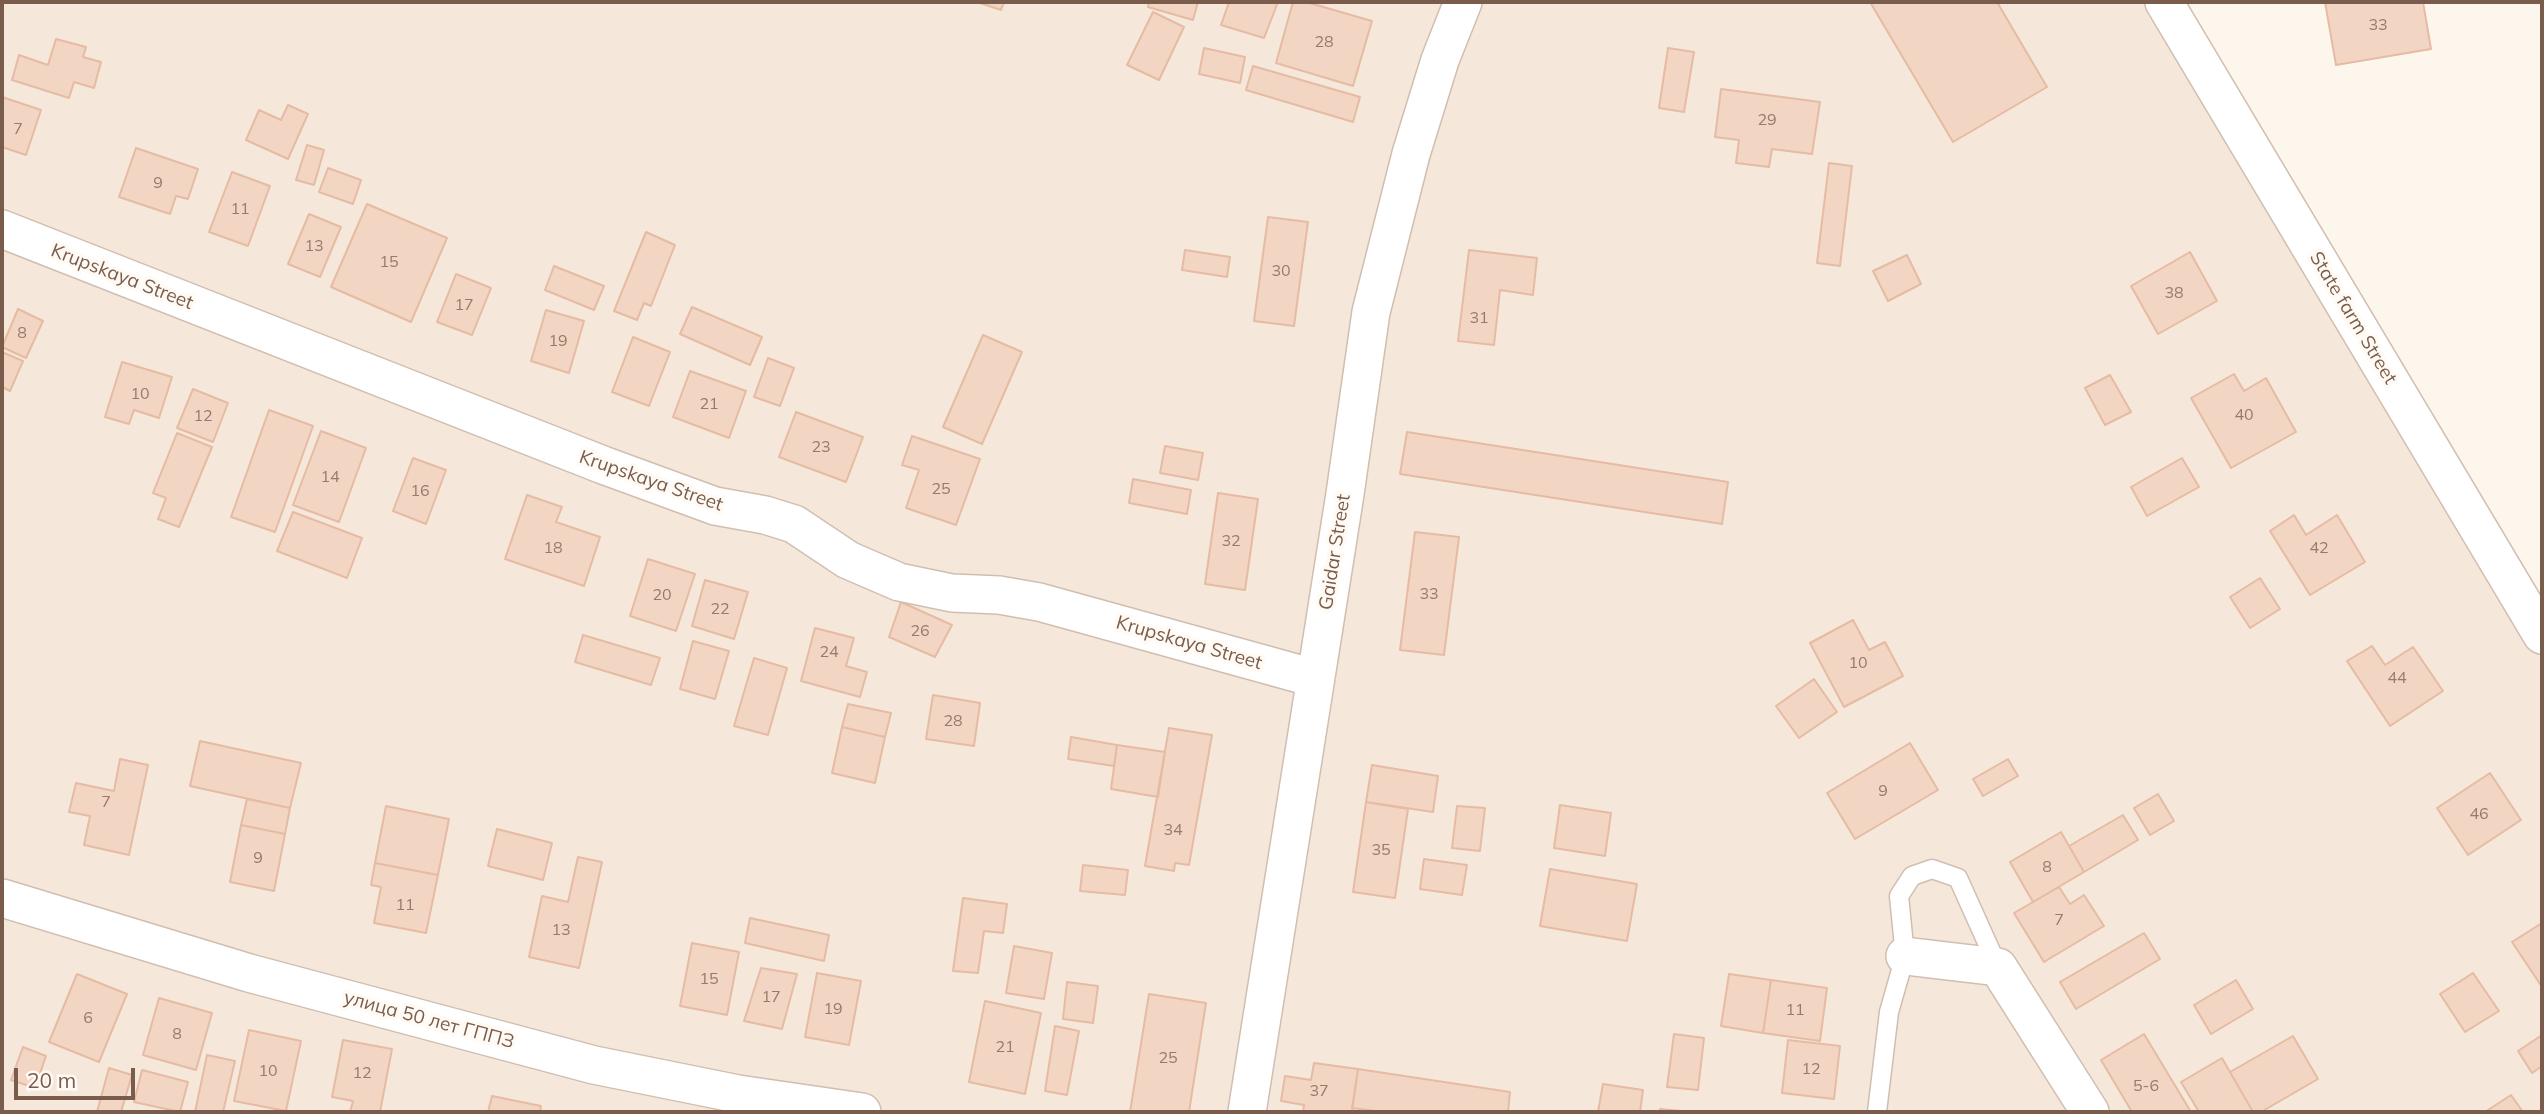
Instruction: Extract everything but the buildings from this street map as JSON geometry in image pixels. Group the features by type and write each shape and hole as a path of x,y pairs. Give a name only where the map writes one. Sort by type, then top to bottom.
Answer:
{"street":[{"name":"Gaidar Street","path":"1247,1112 1345,494 1371,312 1411,154 1440,60 1463,2"},
{"name":"State farm Street","path":"2164,2 2542,635"},
{"name":"Krupskaya Street","path":"2,229 603,465 715,506 765,515 794,524 848,560 899,582 952,593 1039,602 1314,678"},
{"name":"улица 50 лет ГППЗ","path":"2,898 249,973 594,1065 738,1094 862,1112"},
{"path":"1905,956 1998,967 2090,1112"}],"lane":[{"path":"1877,1112 1889,1012 1905,956 1899,896 1912,876 1932,869 1958,878 1998,967"}],"shaded area":[{"path":"2,2 2164,2 2542,635 2542,1112 2,1112"}]}
